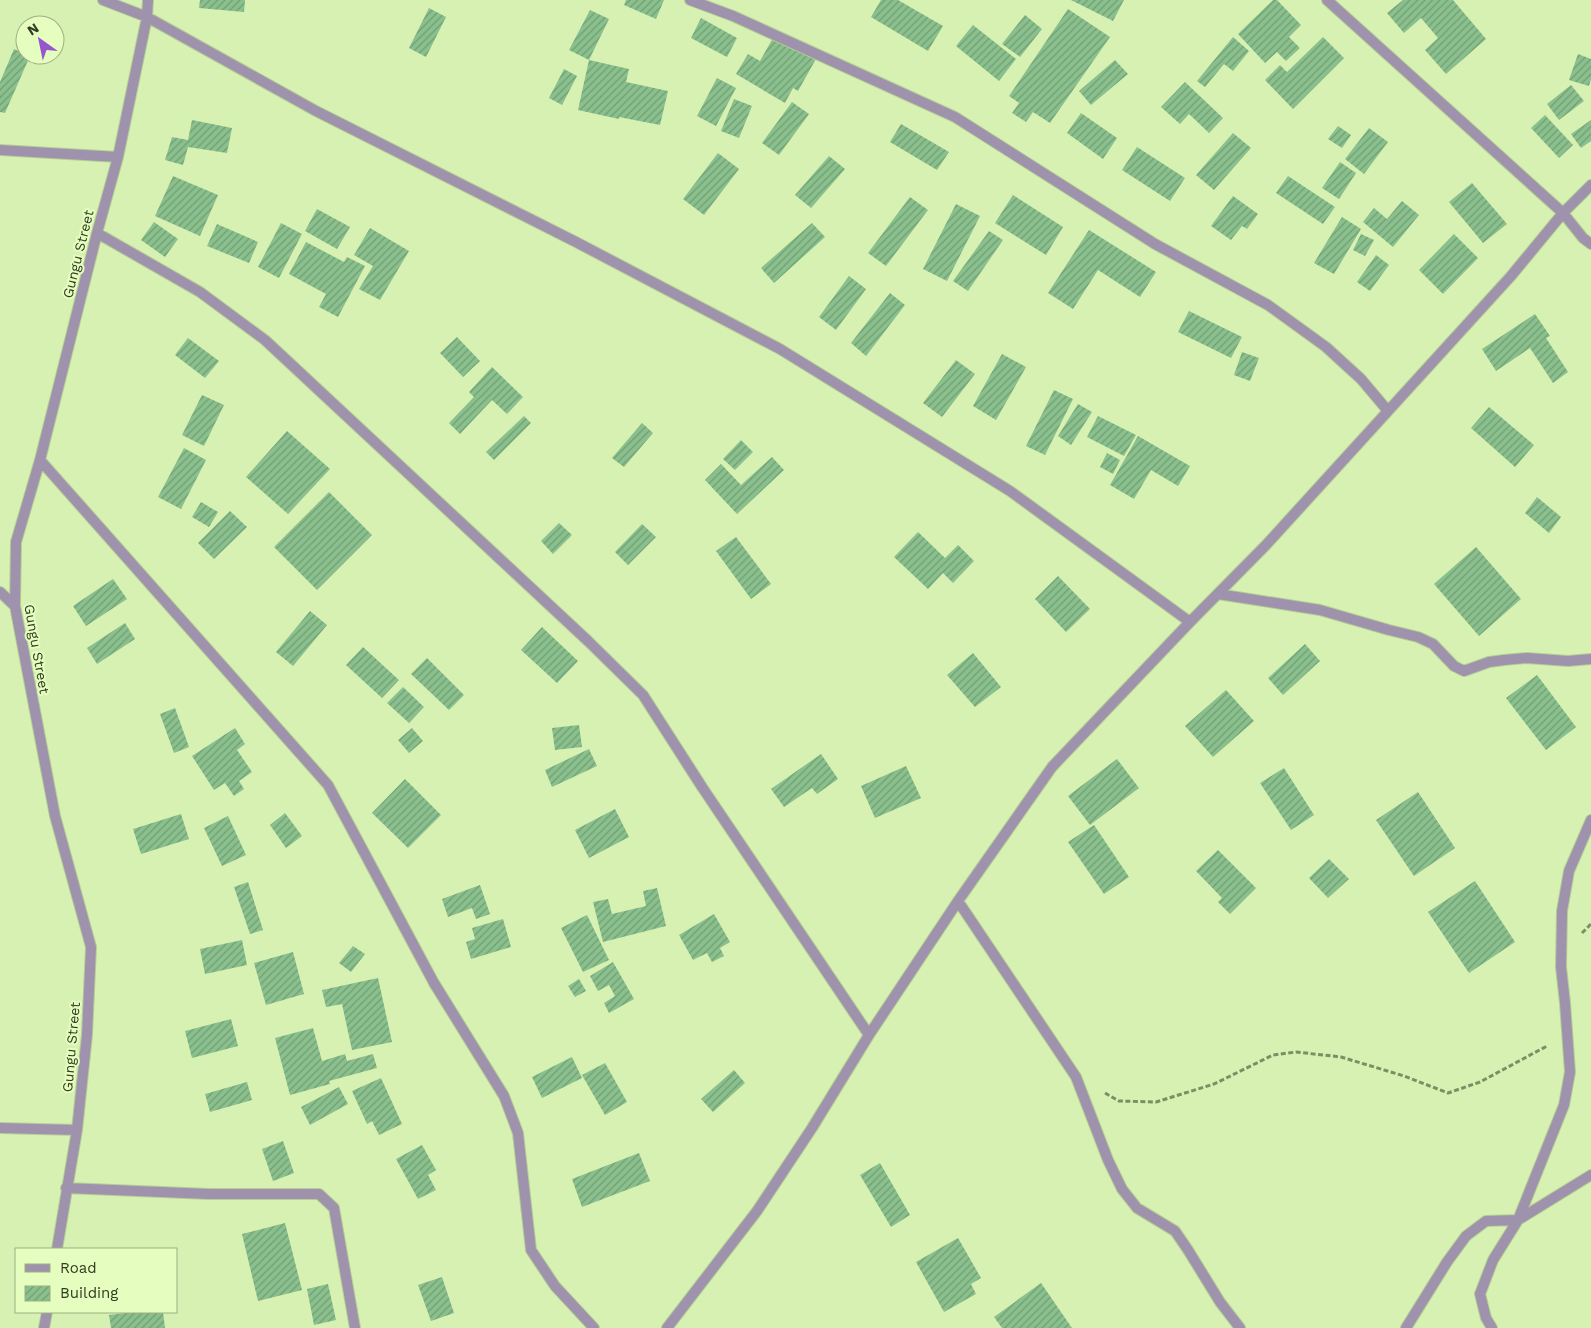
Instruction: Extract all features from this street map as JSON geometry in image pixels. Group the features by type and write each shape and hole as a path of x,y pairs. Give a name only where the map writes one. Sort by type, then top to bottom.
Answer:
{"street":[{"path":"103,0 146,16 316,111 576,242 780,350 1010,491 1190,622"},
{"name":"Gungu Street","path":"57,1248 77,1130 88,1036 91,947 55,816 15,606 16,542 40,460 118,157 148,0"},
{"path":"690,0 733,16 954,117 1155,244 1268,305 1326,348 1361,379 1388,411"},
{"path":"1326,0 1563,213 1583,238 1591,244"},
{"path":"0,150 118,157"},
{"path":"667,1328 756,1211 812,1128 869,1035 958,901 1052,767 1266,545 1511,276 1563,213 1591,185"},
{"path":"97,233 200,292 265,340 644,695 707,795 869,1035"},
{"path":"40,460 328,785 434,983 504,1096 518,1133 531,1250 555,1286 594,1328"},
{"path":"0,592 15,606"},
{"path":"1218,594 1320,610 1418,637 1432,644 1454,666 1464,671 1489,662 1526,658 1568,661 1591,660"},
{"path":"1492,1328 1486,1318 1480,1294 1493,1260 1518,1220 1564,1105 1570,1072 1561,967 1562,911 1569,871 1591,820"},
{"path":"958,901 1076,1078 1108,1160 1122,1189 1137,1208 1175,1231 1220,1302 1240,1328"},
{"path":"0,1128 77,1130"},
{"path":"1406,1328 1447,1262 1466,1236 1486,1221 1518,1220 1591,1175"},
{"path":"66,1188 209,1194 319,1194 334,1208 355,1328"},
{"path":"44,1328 47,1313"}],"path":[{"path":"1076,1078 1120,1102 1156,1102 1214,1084 1273,1055 1296,1052 1341,1057 1404,1076 1448,1093 1480,1082 1537,1051 1568,1037"}],"building":[{"path":"200,0 245,0 244,12 199,8"},
{"path":"626,0 664,0 656,19 624,5"},
{"path":"881,0 898,0 943,26 928,51 871,17"},
{"path":"1071,0 1124,0 1113,21"},
{"path":"1273,0 1277,0 1301,25 1289,37 1300,48 1286,61 1277,52 1265,63 1238,34"},
{"path":"1403,0 1453,0 1486,39 1446,74 1425,50 1438,38 1421,18 1404,33 1387,13"},
{"path":"429,8 446,17 426,57 409,48"},
{"path":"1068,9 1110,37 1050,123 1033,112 1026,122 1012,113 1019,103 1009,96"},
{"path":"590,10 609,19 589,60 569,50"},
{"path":"1025,15 1042,29 1020,57 1002,44"},
{"path":"701,18 737,38 727,57 691,38"},
{"path":"973,25 1016,59 999,81 956,46"},
{"path":"774,36 816,59 798,91 793,88 785,103 736,74 748,54 760,61"},
{"path":"1233,37 1249,51 1233,71 1224,64 1205,87 1197,81"},
{"path":"1323,37 1344,58 1293,109 1265,80 1280,65 1287,72"},
{"path":"15,49 15,65 26,65 5,113 0,112 0,82"},
{"path":"1578,54 1591,59 1589,86 1569,80"},
{"path":"589,60 629,69 626,82 668,91 660,125 578,110"},
{"path":"1115,60 1128,74 1091,105 1079,91"},
{"path":"564,69 577,76 562,105 549,98"},
{"path":"717,78 736,88 716,126 697,116"},
{"path":"1185,82 1223,118 1209,133 1189,114 1180,124 1161,107"},
{"path":"1571,85 1584,101 1559,120 1547,104"},
{"path":"734,99 752,106 739,138 721,131"},
{"path":"792,102 809,114 779,155 762,143"},
{"path":"1081,113 1117,138 1103,159 1067,133"},
{"path":"1545,115 1573,145 1559,158 1531,128"},
{"path":"192,120 232,128 227,153 188,147 183,165 165,160 172,137 188,140"},
{"path":"1591,120 1591,141 1581,148 1571,134"},
{"path":"901,124 949,152 937,170 890,142"},
{"path":"1338,126 1351,135 1342,148 1328,139"},
{"path":"1369,128 1388,142 1364,174 1345,159"},
{"path":"1233,133 1251,148 1214,190 1196,175"},
{"path":"1137,147 1185,178 1170,201 1122,170"},
{"path":"718,153 739,169 704,215 683,199"},
{"path":"829,156 845,169 811,208 795,195"},
{"path":"1340,162 1356,173 1339,199 1322,188"},
{"path":"173,176 218,195 200,236 155,216"},
{"path":"1288,176 1335,207 1323,224 1276,193"},
{"path":"1472,183 1507,224 1483,243 1449,202"},
{"path":"1013,195 1063,227 1046,255 995,223"},
{"path":"1233,196 1258,214 1247,229 1242,226 1231,240 1211,226"},
{"path":"910,197 928,210 886,266 868,253"},
{"path":"1402,201 1419,215 1393,247 1363,222 1374,208 1387,219"},
{"path":"956,204 980,216 947,281 923,269"},
{"path":"317,209 350,227 337,249 305,231"},
{"path":"1342,217 1361,229 1334,274 1314,263"},
{"path":"154,222 178,239 165,257 141,240"},
{"path":"281,223 302,234 279,278 258,267"},
{"path":"812,223 825,237 774,283 761,268"},
{"path":"217,224 258,242 249,263 207,246"},
{"path":"370,228 409,251 380,300 359,289 373,266 354,255"},
{"path":"1089,230 1156,272 1140,297 1098,270 1073,309 1048,293"},
{"path":"989,231 1003,240 968,291 953,281"},
{"path":"1361,234 1374,240 1365,256 1353,250"},
{"path":"1454,234 1478,258 1443,294 1419,270"},
{"path":"306,242 344,262 347,257 365,266 338,317 319,307 326,294 289,274"},
{"path":"1376,255 1389,265 1370,291 1357,282"},
{"path":"849,276 866,289 836,330 819,317"},
{"path":"890,293 905,305 866,356 851,343"},
{"path":"1189,311 1242,337 1231,358 1178,332"},
{"path":"1535,314 1550,336 1546,338 1568,372 1553,383 1530,348 1496,371 1482,349"},
{"path":"457,337 480,361 463,377 440,353"},
{"path":"188,338 219,361 205,378 175,355"},
{"path":"1242,352 1259,358 1250,381 1234,375"},
{"path":"1002,354 1026,367 996,420 973,406"},
{"path":"956,360 975,374 942,417 923,403"},
{"path":"492,367 523,397 507,414 492,400 460,434 449,423 474,397 469,392"},
{"path":"1054,390 1073,399 1045,455 1026,446"},
{"path":"202,395 224,405 204,446 182,435"},
{"path":"1078,404 1092,412 1071,445 1058,436"},
{"path":"1489,407 1534,445 1515,467 1471,428"},
{"path":"524,416 531,423 494,460 486,452"},
{"path":"1098,416 1136,435 1124,456 1087,437"},
{"path":"642,423 653,433 624,467 612,458"},
{"path":"287,431 330,469 288,514 246,477"},
{"path":"1138,436 1190,466 1178,486 1151,470 1134,499 1110,485"},
{"path":"741,440 753,452 735,470 723,459"},
{"path":"184,448 206,460 181,509 158,497"},
{"path":"1107,453 1120,460 1113,474 1100,467"},
{"path":"772,457 784,470 737,514 705,480 721,464 741,485"},
{"path":"329,492 372,535 317,590 274,547"},
{"path":"1537,497 1561,517 1549,533 1525,513"},
{"path":"201,502 218,512 209,527 192,517"},
{"path":"230,511 247,527 214,559 198,543"},
{"path":"559,523 572,535 553,554 541,541"},
{"path":"642,524 656,537 628,565 615,552"},
{"path":"918,532 945,558 958,545 974,561 953,583 943,573 928,589 894,557"},
{"path":"736,537 771,584 751,599 716,551"},
{"path":"1476,547 1521,599 1479,636 1434,584"},
{"path":"1058,576 1090,609 1066,632 1035,599"},
{"path":"113,579 127,599 86,626 73,606"},
{"path":"310,611 327,625 293,666 276,652"},
{"path":"125,623 135,639 97,664 87,648"},
{"path":"542,627 578,661 557,683 521,650"},
{"path":"1305,644 1320,661 1283,695 1268,678"},
{"path":"363,647 399,680 382,698 346,665"},
{"path":"973,653 1001,687 975,707 947,675"},
{"path":"427,658 464,695 449,710 411,674"},
{"path":"1537,675 1576,727 1546,750 1506,698"},
{"path":"403,687 424,707 409,723 387,703"},
{"path":"1226,690 1254,721 1213,757 1185,726"},
{"path":"175,708 189,747 174,753 160,714"},
{"path":"579,725 582,747 555,750 552,728"},
{"path":"235,728 245,744 237,750 252,772 239,781 244,789 234,796 225,783 214,790 192,756"},
{"path":"412,728 423,741 409,753 398,740"},
{"path":"589,749 597,766 552,787 545,770"},
{"path":"821,754 838,779 817,794 812,788 784,807 771,789"},
{"path":"1117,759 1139,788 1090,825 1068,796"},
{"path":"906,766 921,798 875,818 861,786"},
{"path":"1284,768 1314,815 1291,830 1260,783"},
{"path":"405,779 441,815 408,848 372,813"},
{"path":"1418,792 1455,848 1414,876 1376,820"},
{"path":"615,809 629,837 589,858 575,830"},
{"path":"285,813 302,836 286,848 270,825"},
{"path":"181,814 189,839 141,854 133,829"},
{"path":"228,816 246,855 222,866 204,828"},
{"path":"1094,825 1129,877 1104,894 1068,842"},
{"path":"1218,850 1256,888 1230,914 1218,902 1222,898 1196,871"},
{"path":"1329,859 1349,879 1328,898 1309,878"},
{"path":"1475,881 1515,942 1469,973 1428,912"},
{"path":"248,882 263,930 250,934 234,887"},
{"path":"480,885 490,914 476,919 472,908 448,917 442,899"},
{"path":"657,888 666,926 603,942 593,902 608,899 612,914 646,906 643,891"},
{"path":"714,914 730,942 720,948 724,956 712,962 707,953 693,960 679,935"},
{"path":"587,915 609,960 583,972 561,928"},
{"path":"503,919 511,947 471,959 466,942 475,939 472,928"},
{"path":"242,940 247,965 205,974 200,949"},
{"path":"353,946 365,954 351,972 339,963"},
{"path":"293,952 304,994 266,1005 254,963"},
{"path":"613,962 634,999 609,1013 604,1003 615,996 609,985 598,991 590,976"},
{"path":"378,978 392,1042 352,1050 342,1004 326,1007 322,990"},
{"path":"579,979 586,991 575,997 568,986"},
{"path":"231,1019 238,1046 192,1058 185,1031"},
{"path":"313,1028 322,1061 345,1054 347,1061 373,1054 377,1068 329,1081 330,1084 290,1095 275,1038"},
{"path":"572,1057 582,1078 542,1098 532,1077"},
{"path":"605,1063 627,1102 605,1115 582,1075"},
{"path":"734,1070 745,1083 713,1112 701,1099"},
{"path":"381,1078 402,1124 379,1135 372,1121 367,1124 352,1091"},
{"path":"247,1082 252,1100 210,1112 205,1094"},
{"path":"339,1087 348,1104 310,1125 301,1107"},
{"path":"283,1141 294,1173 273,1181 262,1149"},
{"path":"422,1145 436,1170 428,1175 436,1190 418,1199 396,1159"},
{"path":"639,1153 650,1181 582,1207 572,1179"},
{"path":"880,1163 910,1215 891,1227 860,1175"},
{"path":"285,1223 302,1290 258,1301 242,1234"},
{"path":"958,1238 981,1278 971,1284 976,1294 944,1312 916,1262"},
{"path":"442,1277 454,1313 431,1321 418,1285"},
{"path":"1041,1283 1072,1328 1002,1328 994,1317"},
{"path":"328,1284 336,1320 314,1325 307,1289"},
{"path":"163,1313 165,1328 111,1328 109,1315"}]}
